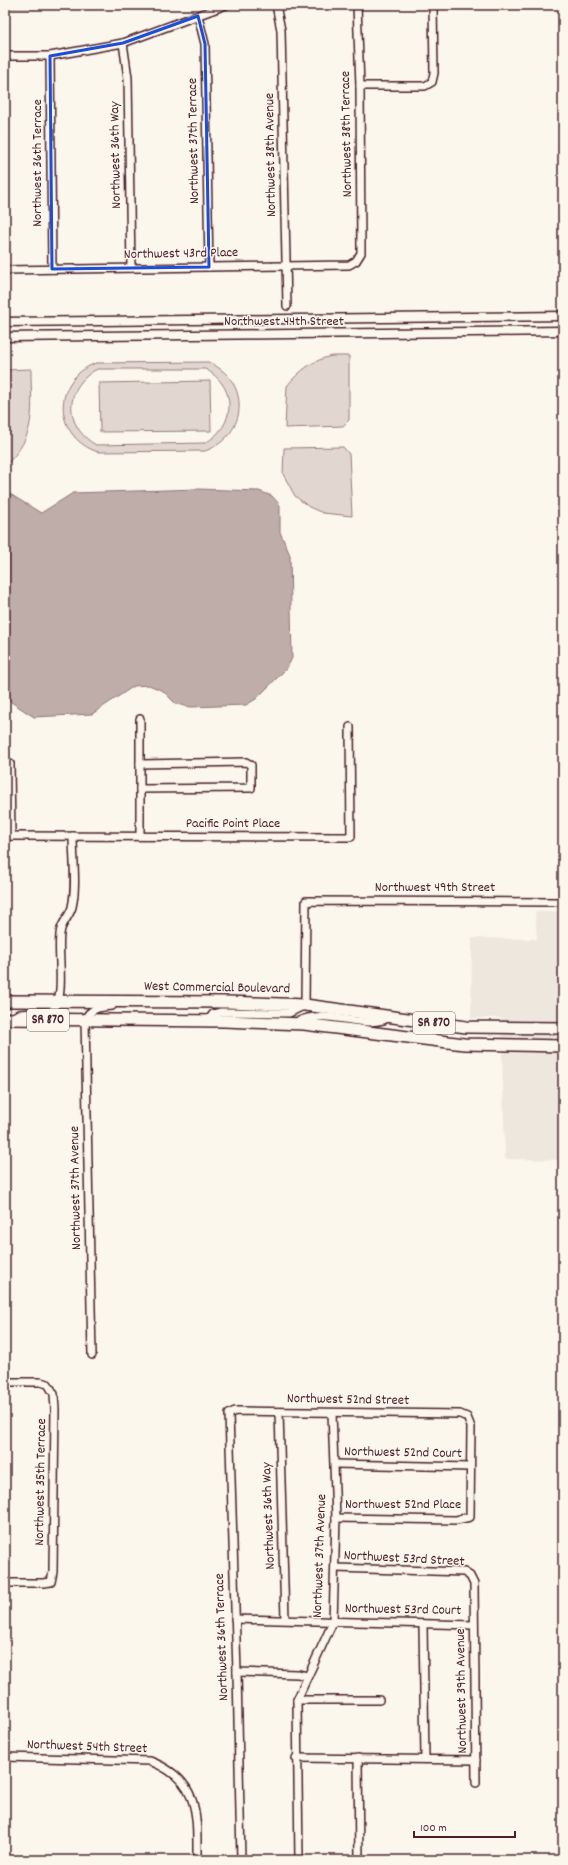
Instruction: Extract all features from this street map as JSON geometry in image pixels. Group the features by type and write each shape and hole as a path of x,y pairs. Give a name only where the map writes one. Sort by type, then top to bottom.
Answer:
{"highway":[{"name":"West Commercial Boulevard","path":"5,1001 227,1002 305,1005 466,1027 563,1028"},
{"name":"West Commercial Boulevard","path":"7,1020 208,1021 295,1024 464,1044 563,1046"}],"street":[{"path":"5,56 50,56 123,43 226,5"},
{"name":"Northwest 38th Avenue","path":"276,5 281,30 287,306"},
{"name":"Northwest 38th Terrace","path":"356,261 361,253 360,86 357,5"},
{"path":"360,86 425,86 432,82 434,73 433,5"},
{"name":"Northwest 37th Terrace","path":"198,16 205,44 209,267"},
{"name":"Northwest 36th Way","path":"123,43 128,78 131,268"},
{"name":"Northwest 36th Terrace","path":"50,56 52,269"},
{"name":"Northwest 43rd Place","path":"5,270 349,265 356,261"},
{"name":"Northwest 44th Street","path":"5,322 563,316"},
{"name":"Northwest 44th Street","path":"5,337 563,331"},
{"path":"140,719 140,836"},
{"name":"Pacific Point Place","path":"8,836 351,837 350,727"},
{"path":"5,762 10,764 8,788 8,836"},
{"path":"140,764 246,762 251,765 251,788 140,789"},
{"path":"58,1001 60,983 60,930 72,908 74,880 73,836"},
{"name":"Northwest 49th Street","path":"305,1005 306,901 563,902"},
{"name":"West Commercial Boulevard","path":"7,1020 19,1014 50,1012 54,1010 58,1001"},
{"name":"West Commercial Boulevard","path":"85,1020 87,1015 95,1009 128,1002"},
{"name":"West Commercial Boulevard","path":"208,1021 213,1014 221,1012 290,1013 305,1005"},
{"name":"West Commercial Boulevard","path":"295,1024 312,1016 379,1022 384,1020 385,1016"},
{"name":"Northwest 37th Avenue","path":"85,1020 92,1355"},
{"name":"Northwest 35th Terrace","path":"5,1382 40,1382 48,1384 54,1394 55,1409 53,1572 51,1582 5,1583"},
{"name":"Northwest 52nd Street","path":"229,1414 235,1411 460,1414 467,1417 471,1427 470,1468"},
{"name":"Northwest 36th Way","path":"279,1412 285,1619"},
{"name":"Northwest 37th Avenue","path":"299,1860 296,1758 297,1700 333,1622 336,1518 332,1413"},
{"name":"Northwest 36th Terrace","path":"229,1414 241,1860"},
{"name":"Northwest 52nd Court","path":"335,1464 470,1468"},
{"name":"Northwest 52nd Place","path":"336,1518 456,1520 470,1517 470,1468"},
{"name":"Northwest 53rd Street","path":"335,1568 464,1572 470,1576"},
{"name":"Northwest 39th Avenue","path":"470,1576 474,1584 476,1783"},
{"name":"Northwest 53rd Court","path":"235,1619 285,1619 333,1622 474,1625"},
{"path":"423,1624 425,1759"},
{"path":"237,1672 298,1674 307,1676"},
{"path":"297,1700 378,1700"},
{"name":"Northwest 54th Street","path":"5,1757 150,1761 166,1767 184,1783 191,1795 197,1818 197,1860"},
{"path":"296,1758 476,1760"},
{"path":"358,1758 359,1860"}],"highlighted area":[{"path":"198,16 205,44 209,267 52,269 50,56 123,43"}],"shaded area":[{"path":"332,356 349,356 349,420 343,426 285,428 287,386 296,376 313,363"},
{"path":"208,362 222,370 232,381 238,394 239,407 237,421 230,433 220,443 205,451 98,452 83,445 72,434 66,422 63,408 65,395 71,382 81,371 96,363","holes":["97,369 205,369 216,376 223,385 228,395 229,406 228,416 223,426 216,435 205,443 96,445 85,437 78,428 73,417 73,396 78,386 86,377"]},
{"path":"31,369 31,410 28,432 16,454 5,466 5,370"},
{"path":"210,381 211,431 100,432 99,383"},
{"path":"343,447 349,454 352,516 323,513 309,507 295,496 283,474 284,448"},
{"path":"198,489 259,491 272,496 280,505 280,532 290,555 292,658 287,668 256,699 246,705 191,707 176,704 163,691 149,685 134,686 92,714 34,717 5,698 5,494 10,494 41,513 73,493"},
{"path":"563,911 563,1160 505,1159 501,1018 471,1018 472,938 537,939 535,912"}],"waterway":[{"path":"5,5 37,5"}]}
